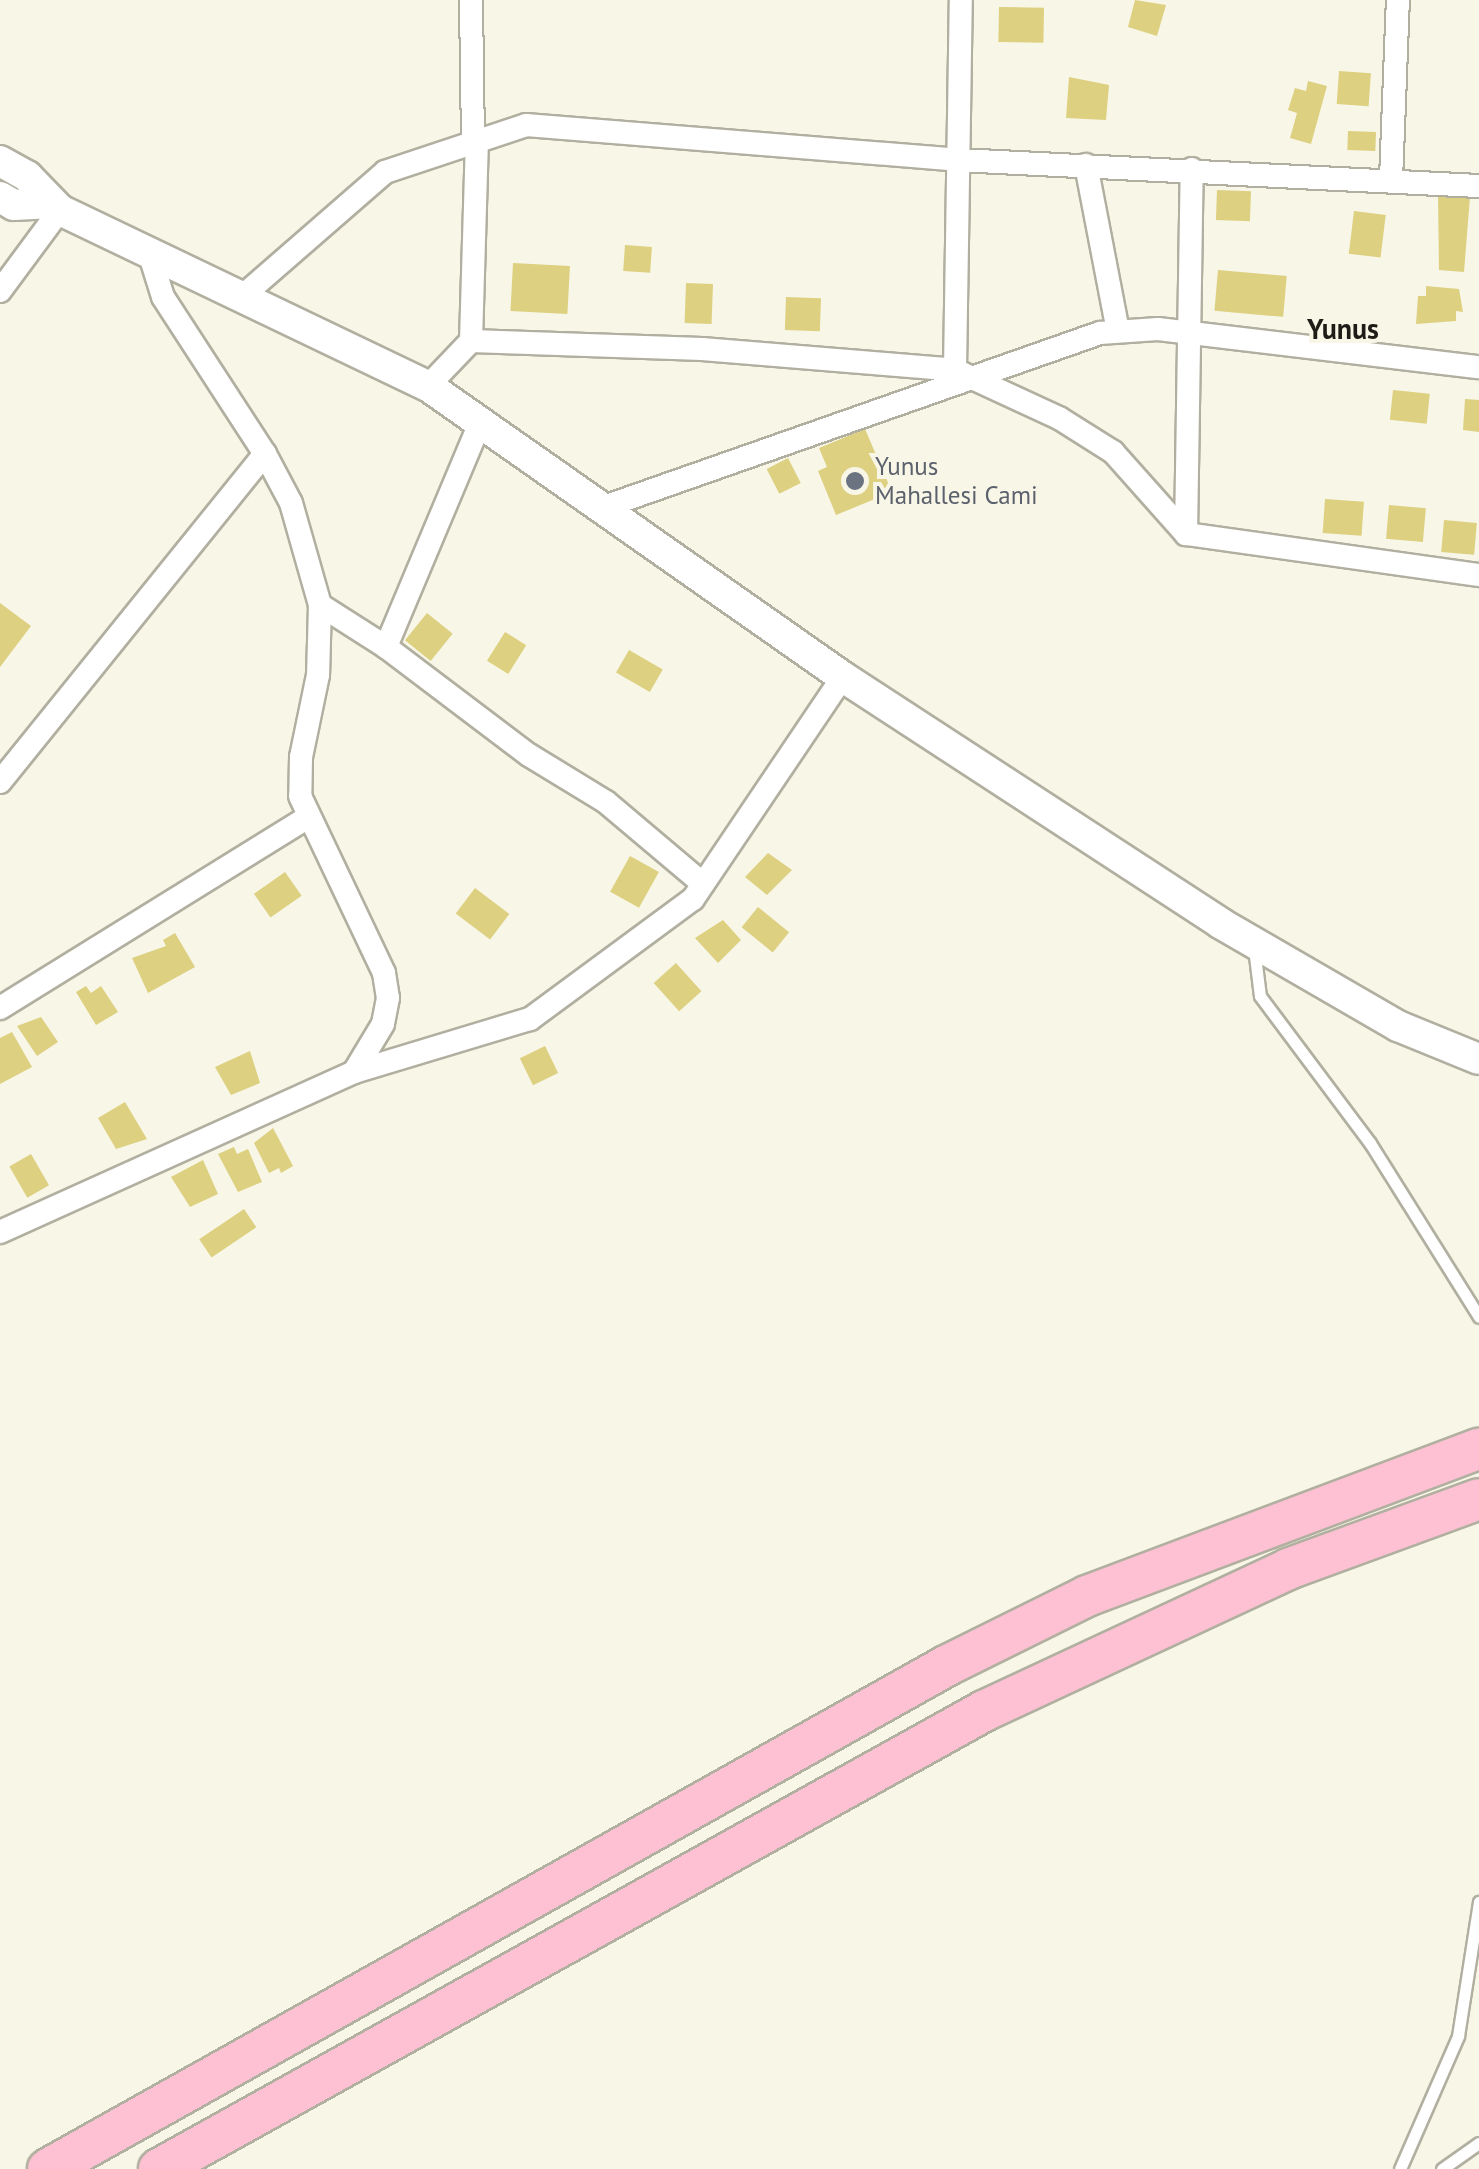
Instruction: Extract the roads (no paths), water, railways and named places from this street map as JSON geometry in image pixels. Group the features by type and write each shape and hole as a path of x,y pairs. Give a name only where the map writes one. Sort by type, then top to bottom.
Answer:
{"highway":[{"path":"48,2169 946,1666 1088,1596 1479,1448"},
{"path":"160,2169 984,1711 1271,1576 1479,1498"}],"street":[{"path":"428,386 471,341 475,139 471,0"},
{"path":"962,0 958,160 962,372"},
{"path":"1392,180 1398,0"},
{"path":"246,294 385,172 526,125 958,160 1479,186"},
{"path":"0,161 26,176 54,206 246,294 428,386 607,506 843,677 1255,944 1398,1026 1479,1059"},
{"path":"1086,165 1118,330"},
{"path":"1186,534 1192,169"},
{"path":"0,198 14,205 54,206"},
{"path":"0,290 54,206"},
{"path":"149,252 164,297 265,454 291,503 320,605 318,675 300,756 305,819 384,973 383,1024 354,1072"},
{"path":"607,506 962,372 1118,330 1190,333 1479,366"},
{"path":"471,341 702,348 962,372 1113,452 1186,534 1479,574"},
{"path":"386,646 480,423"},
{"path":"0,782 265,454"},
{"path":"320,605 386,646 529,755 606,802 703,884"},
{"path":"2,1227 354,1072 530,1020 693,899 843,677"},
{"path":"0,1008 305,819"}],"lane":[{"path":"1255,944 1260,996 1370,1143 1479,1317"},
{"path":"1400,2169 1454,2048 1479,1902"},
{"path":"1442,2169 1479,2142"}],"place":[{"name":"Yunus Mahallesi Cami","path":"855,481"}],"district":[{"name":"Yunus","path":"1343,329"}]}
